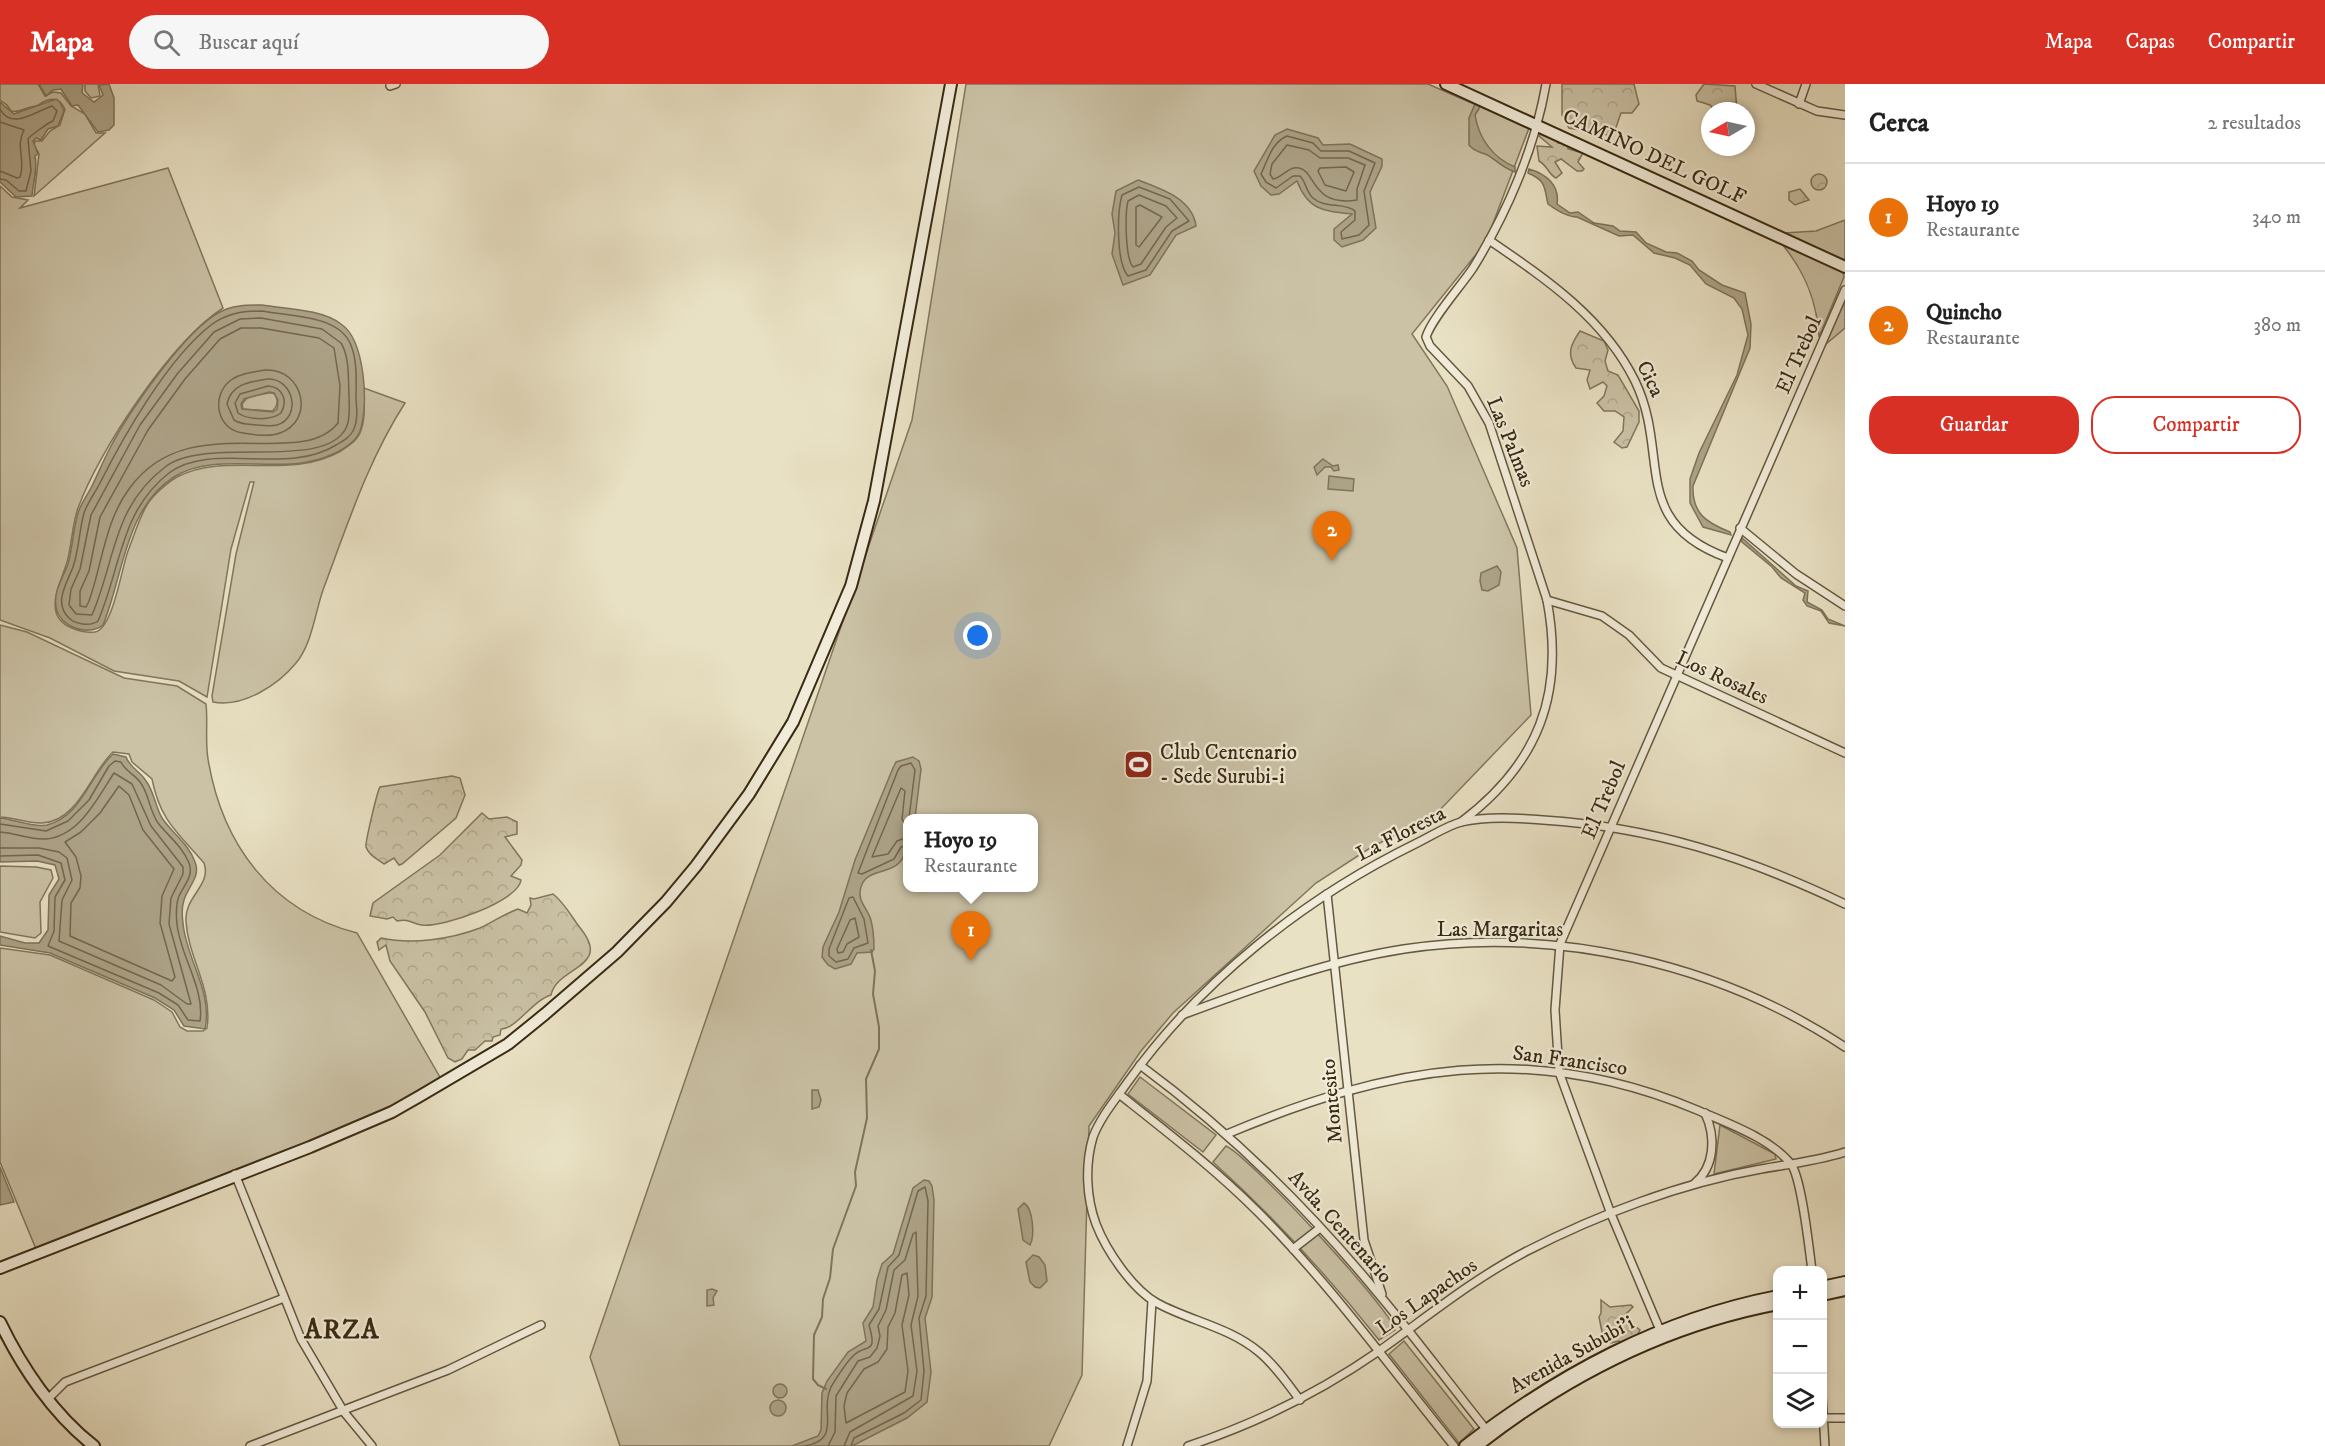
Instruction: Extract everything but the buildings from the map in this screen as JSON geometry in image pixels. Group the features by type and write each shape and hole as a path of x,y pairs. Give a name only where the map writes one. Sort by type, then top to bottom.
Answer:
{"street":[{"path":"0,1268 235,1174 310,1147 392,1112 508,1044 609,959 666,902 749,794 793,722 851,586 874,501 951,84"},
{"name":"CAMINO DEL GOLF","path":"1446,84 1845,267"},
{"name":"Las Palmas","path":"1461,822 1485,805 1524,758 1536,735 1551,685 1551,622 1547,600 1489,423 1468,386 1427,342 1428,332 1453,298 1489,240 1515,184 1537,124 1546,84"},
{"path":"1756,84 1817,111 1845,115"},
{"path":"1799,104 1806,84"},
{"name":"Cica","path":"1489,240 1567,295 1611,343 1635,381 1649,416 1654,475 1666,513 1688,539 1704,549 1728,558"},
{"name":"El Trebol","path":"1661,1334 1611,1214 1559,1072 1555,1010 1560,944 1675,675 1845,290"},
{"path":"1740,528 1796,574 1844,603"},
{"name":"Los Rosales","path":"1547,600 1588,611 1609,620 1629,635 1661,668 1845,753"},
{"path":"1551,622 1554,614 1563,606"},
{"path":"1485,805 1486,816 1491,819"},
{"name":"La Floresta","path":"1152,1301 1117,1264 1102,1240 1089,1194 1088,1177 1093,1138 1140,1065 1180,1016 1260,943 1361,872 1461,822 1491,819 1564,821 1701,846 1798,880 1845,904"},
{"name":"Montesito","path":"1327,894 1364,1240 1384,1301"},
{"name":"Las Margaritas","path":"1180,1016 1287,977 1336,963 1404,949 1498,943 1560,944 1648,962 1728,987 1786,1012 1845,1047"},
{"name":"Avda. Centenario","path":"1140,1065 1198,1108 1227,1134 1320,1228 1408,1329 1488,1432"},
{"name":"San Francisco","path":"1227,1134 1275,1114 1373,1083 1459,1069 1525,1068 1559,1072 1630,1086 1705,1113 1778,1151 1792,1166"},
{"path":"1119,1095 1206,1163 1293,1249 1339,1300 1454,1446"},
{"path":"1691,1186 1706,1171 1710,1160 1712,1128 1705,1113"},
{"name":"Los Lapachos","path":"1188,1446 1223,1434 1300,1400 1378,1352 1500,1266 1611,1214 1691,1186 1760,1169 1792,1166 1845,1152"},
{"path":"1792,1166 1811,1266"},
{"path":"235,1174 301,1339 344,1412 372,1446"},
{"path":"1293,1249 1320,1228"},
{"path":"1827,1286 1845,1282"},
{"path":"1827,1294 1845,1290"},
{"name":"Avenida Sububi'i","path":"1465,1446 1574,1380 1661,1334 1726,1308 1773,1297"},
{"path":"48,1399 65,1382 284,1298"},
{"path":"1127,1446 1147,1381 1152,1301 1220,1329 1249,1345 1274,1367 1300,1400"},
{"name":"Avenida Sububi'i","path":"1661,1334 1773,1305"},
{"path":"0,1322 22,1362 48,1399 94,1446"},
{"path":"250,1446 344,1412 448,1370 541,1325"},
{"path":"1827,1418 1845,1418"},
{"path":"1824,1428 1825,1446"},
{"name":"Avenida Sububi'i","path":"1477,1446 1488,1432"}],"green space":[{"path":"0,84 38,84 45,96 53,92 61,93 71,106 85,114 96,133 105,133 34,196 39,154 34,145 35,141 42,141 50,131 60,125 65,109 59,102 52,99 37,106 11,111 0,100"},
{"path":"85,84 98,84 100,96 91,98 85,91"},
{"name":"Club Centenario - Sede Surubi-i","path":"966,84 1428,84 1529,128 1486,242 1412,334 1447,386 1517,548 1531,715 1436,814 1370,848 1316,883 1173,1013 1141,1051 1089,1126 1082,1375 1049,1446 620,1446 590,1357 912,420"},
{"path":"1562,84 1634,84 1639,104 1632,113 1621,113 1613,136 1569,128 1562,115"},
{"path":"1704,84 1735,86 1736,102 1701,102 1697,101 1696,95"},
{"path":"1542,130 1555,133 1558,143 1568,142 1568,149 1583,153 1578,162 1584,169 1577,171 1561,159 1555,162 1562,173 1556,178 1553,176 1539,161 1537,146 1552,147 1539,136"},
{"path":"168,168 223,308 181,345 160,371 119,428 88,484 76,514 69,555 56,598 57,616 63,623 86,632 95,632 101,628 112,609 128,551 144,510 149,501 173,479 197,470 217,466 279,466 321,460 352,444 358,436 364,416 364,388 405,403 380,447 359,494 323,590 306,647 296,663 270,687 236,702 213,702 212,696 236,554 254,482 250,482 231,549 207,697 179,681 114,671 50,638 0,620 0,186 12,197 28,200 20,208"},
{"path":"1819,174 1825,176 1827,182 1825,188 1819,190 1813,188 1811,182 1813,176"},
{"path":"1800,189 1809,200 1795,205 1789,200 1789,192"},
{"path":"1845,220 1845,260 1784,233 1816,231"},
{"path":"1782,244 1843,272 1844,277 1819,337 1816,311 1808,288 1797,265"},
{"path":"1845,301 1845,328 1826,344 1825,343"},
{"path":"1580,331 1604,341 1608,350 1605,361 1608,371 1618,375 1639,411 1639,422 1627,447 1622,448 1614,442 1623,431 1624,417 1615,411 1604,411 1597,403 1604,396 1607,386 1603,382 1590,389 1587,380 1590,370 1576,368 1573,363 1571,349"},
{"path":"273,393 277,400 276,407 272,411 243,409 242,404 248,397"},
{"path":"0,625 27,632 124,678 177,686 206,704 207,752 215,790 225,819 239,846 255,870 276,891 299,908 326,923 357,933 441,1079 392,1108 314,1142 36,1249 0,1162 0,948 50,955 154,1000 172,1012 180,1027 187,1031 203,1031 207,1028 207,1000 191,948 186,921 189,905 201,885 205,871 204,863 178,834 165,815 155,793 152,779 132,762 129,754 113,752 83,795 65,814 54,820 37,823 0,817"},
{"path":"452,776 460,778 465,795 456,818 402,864 399,865 394,858 384,864 369,853 366,843 380,787"},
{"path":"482,813 489,819 507,817 517,822 517,834 505,837 522,860 521,865 511,876 521,880 517,888 508,896 478,912 432,925 397,921 393,917 387,919 370,916 373,903 440,855"},
{"path":"0,866 36,867 51,870 53,878 40,902 41,933 35,938 0,932"},
{"path":"553,894 565,906 589,942 590,952 587,959 555,985 551,995 544,998 512,1025 501,1029 500,1035 493,1037 492,1041 485,1041 475,1050 468,1050 462,1059 455,1062 448,1058 425,1012 390,961 386,945 379,950 377,942 381,938 418,941 457,935 480,928 518,909 527,913 531,905 530,898"},
{"path":"1140,1077 1216,1135 1203,1152 1128,1094"},
{"path":"1720,1125 1775,1154 1776,1159 1714,1174"},
{"path":"1226,1146 1262,1176 1318,1234 1388,1316 1395,1330 1379,1340 1300,1248 1213,1162"},
{"path":"1601,1300 1610,1307 1631,1305 1633,1307 1623,1317 1640,1330 1637,1336 1624,1344 1619,1341 1611,1343 1603,1337 1599,1317"},
{"path":"1404,1341 1474,1429 1459,1443 1389,1354"}],"water":[{"path":"39,84 83,84 82,93 94,102 103,95 99,85 109,84 114,98 114,125 109,130 98,132 78,105 72,106 61,89 53,90 46,96"},
{"path":"56,99 64,111 58,126 48,129 41,140 36,138 33,141 38,154 35,156 36,171 32,196 16,197 0,182 0,102 14,114"},
{"path":"1475,104 1480,107 1475,115 1488,147 1515,167 1515,172 1469,145 1469,118"},
{"path":"1287,129 1318,138 1323,145 1350,144 1382,159 1382,166 1370,192 1376,228 1363,240 1342,247 1334,240 1334,229 1352,214 1333,212 1318,207 1306,198 1297,181 1279,194 1271,195 1261,186 1254,171 1275,135"},
{"path":"1529,169 1550,181 1556,191 1557,204 1570,213 1578,212 1594,223 1613,226 1620,231 1636,232 1646,243 1666,252 1677,253 1692,261 1699,270 1722,285 1745,293 1751,324 1750,348 1693,486 1695,504 1702,516 1714,525 1730,532 1731,535 1703,527 1690,503 1690,479 1699,453 1737,375 1748,335 1742,309 1734,298 1706,284 1690,265 1675,258 1654,253 1633,235 1619,236 1554,209 1548,204 1542,182 1528,173"},
{"path":"1138,180 1165,191 1182,202 1193,216 1196,226 1176,235 1150,275 1123,285 1112,254 1115,233 1112,214 1116,191"},
{"path":"262,305 324,315 341,324 349,332 360,358 363,374 363,420 358,435 353,442 341,450 314,461 294,464 211,465 192,469 174,477 158,490 145,506 135,525 103,625 90,630 82,630 68,625 58,614 55,601 57,590 68,564 79,510 118,433 158,374 204,323 229,308","holes":["269,392 274,393 278,400 277,409 273,412 242,409 241,404 244,399"]},
{"path":"1323,459 1333,466 1338,465 1339,470 1334,471 1331,467 1325,467 1317,475 1314,467"},
{"path":"1329,476 1354,479 1353,491 1328,489"},
{"path":"1741,537 1796,586 1808,591 1807,602 1822,610 1828,619 1845,626 1829,623 1821,611 1807,606 1803,600 1805,593 1781,578 1772,567 1742,542"},
{"path":"1497,566 1501,572 1499,585 1488,591 1482,590 1481,573"},
{"path":"113,754 126,757 144,778 151,789 162,818 189,850 195,862 196,872 184,900 182,917 185,936 205,1001 205,1029 184,1026 174,1010 155,998 50,953 0,945 0,936 25,943 39,943 48,930 49,895 59,879 55,865 37,861 0,862 0,818 42,826 59,820 77,804"},
{"path":"913,757 919,761 921,769 915,814 903,814 903,859 890,869 868,877 861,887 861,899 871,921 874,949 872,952 857,953 851,964 835,969 828,965 822,957 823,947 839,912 855,860 896,762"},
{"path":"812,1090 818,1090 821,1100 819,1107 812,1109"},
{"path":"0,1167 14,1202 0,1205"},
{"path":"924,1180 929,1181 932,1186 934,1200 932,1297 925,1318 931,1372 927,1402 907,1418 852,1446 792,1446 818,1436 821,1430 822,1393 827,1381 848,1352 866,1341 863,1323 873,1307 882,1264 893,1254 913,1188"},
{"path":"1024,1203 1029,1210 1032,1222 1030,1245 1023,1240 1018,1209"},
{"path":"1033,1255 1039,1257 1045,1265 1047,1281 1040,1288 1030,1282 1026,1262"},
{"path":"707,1290 717,1291 713,1298 714,1305 707,1306"},
{"path":"780,1384 785,1386 787,1391 785,1396 780,1398 775,1396 773,1391 775,1386"},
{"path":"775,1400 781,1400 786,1408 784,1414 775,1416 770,1411 770,1405"}],"waterway":[{"path":"826,1389 813,1379 814,1335 822,1317 823,1299 830,1278 833,1249 856,1186 855,1172 867,1118 866,1079 879,1049 879,1027 873,994 875,971 871,950"}],"place":[{"name":"Quincho","path":"1332,561"},
{"name":"Club Centenario - Sede Surubi-i","path":"1139,765"},
{"name":"Hoyo 19","path":"971,961"}],"district":[{"name":"ARZA","path":"342,1330"}]}
